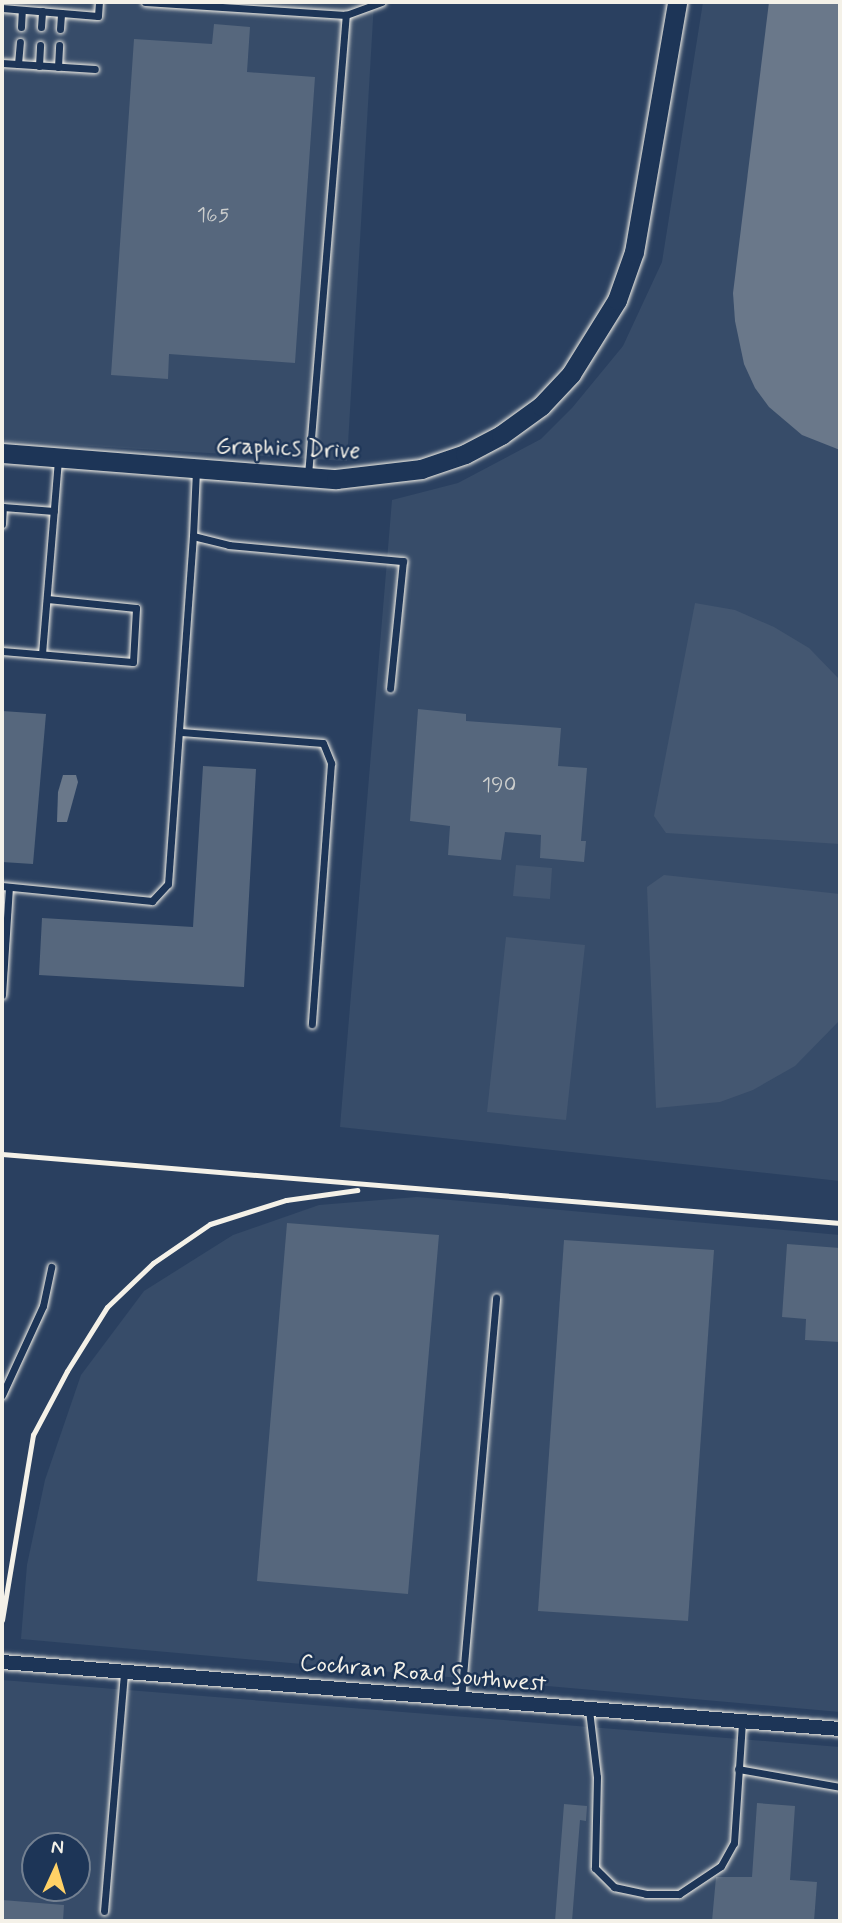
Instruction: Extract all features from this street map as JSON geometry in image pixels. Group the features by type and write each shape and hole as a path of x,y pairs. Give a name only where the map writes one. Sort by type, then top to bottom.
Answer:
{"street":[{"name":"Graphics Drive","path":"2,453 308,477 380,475 421,469 466,454 501,435 541,406 571,374 617,300 634,252 677,2"},
{"name":"Cochran Road Southwest","path":"2,1662 840,1729"}],"lane":[{"path":"2,8 98,16 99,2"},
{"path":"145,2 346,15 382,2"},
{"path":"21,27 22,10"},
{"path":"41,27 42,11"},
{"path":"60,29 61,13"},
{"path":"308,477 346,15"},
{"path":"18,64 20,42"},
{"path":"39,65 40,45"},
{"path":"58,67 59,45"},
{"path":"2,63 95,69"},
{"path":"42,654 58,457"},
{"path":"2,995 5,887 152,901 169,884 196,470"},
{"path":"2,524 3,508 54,511"},
{"path":"193,536 229,545 403,561 390,688"},
{"path":"2,651 133,662 136,608 47,599"},
{"path":"181,732 323,743 331,763 312,1024"},
{"path":"2,1395 43,1306 51,1267"},
{"path":"461,1700 496,1298"},
{"path":"104,1911 124,1673"},
{"path":"589,1710 597,1777 595,1868 614,1887 646,1894 679,1894 721,1866 734,1843 742,1721"},
{"path":"738,1769 840,1787"}],"shaded area":[{"path":"2,2 374,2 347,461 2,441"},
{"path":"703,2 840,2 840,1181 340,1127 392,500 458,483 541,439 572,408 623,346 662,262"},
{"path":"769,2 840,2 840,450 802,435 769,407 755,388 744,364 735,321 733,293"},
{"path":"695,603 735,610 774,627 809,648 840,680 840,844 666,833 654,816"},
{"path":"63,775 76,775 78,782 67,822 57,822 58,792"},
{"path":"516,865 552,868 550,899 513,896"},
{"path":"664,875 840,894 840,1020 795,1066 753,1090 720,1102 656,1108 647,887"},
{"path":"506,937 585,945 566,1120 487,1112"},
{"path":"417,1197 840,1235 840,1712 21,1639 27,1565 45,1480 81,1375 144,1291 233,1235 319,1205"},
{"path":"2,1680 840,1747 840,1921 2,1921"}],"building":[{"path":"214,24 250,27 247,72 315,77 295,363 169,354 168,379 111,375 134,39 212,44"},
{"path":"418,709 466,714 466,721 561,728 558,766 587,768 581,841 586,841 584,862 540,858 541,835 505,832 501,860 448,855 450,826 410,821"},
{"path":"2,711 46,714 33,864 2,862"},
{"path":"203,766 256,769 244,987 39,975 42,918 193,927"},
{"path":"287,1223 439,1235 408,1594 257,1581"},
{"path":"564,1240 714,1250 688,1621 538,1611"},
{"path":"787,1244 840,1248 840,1342 805,1340 806,1319 782,1317"},
{"path":"757,1803 795,1806 790,1880 817,1882 814,1921 712,1921 716,1877 752,1877"},
{"path":"564,1804 587,1806 586,1821 580,1820 572,1921 555,1921"},
{"path":"2,1900 64,1905 63,1921 2,1921"}],"railway":[{"path":"2,1154 840,1223"},
{"path":"2,1620 33,1435 67,1371 107,1307 153,1263 210,1224 286,1200 357,1190"}]}
